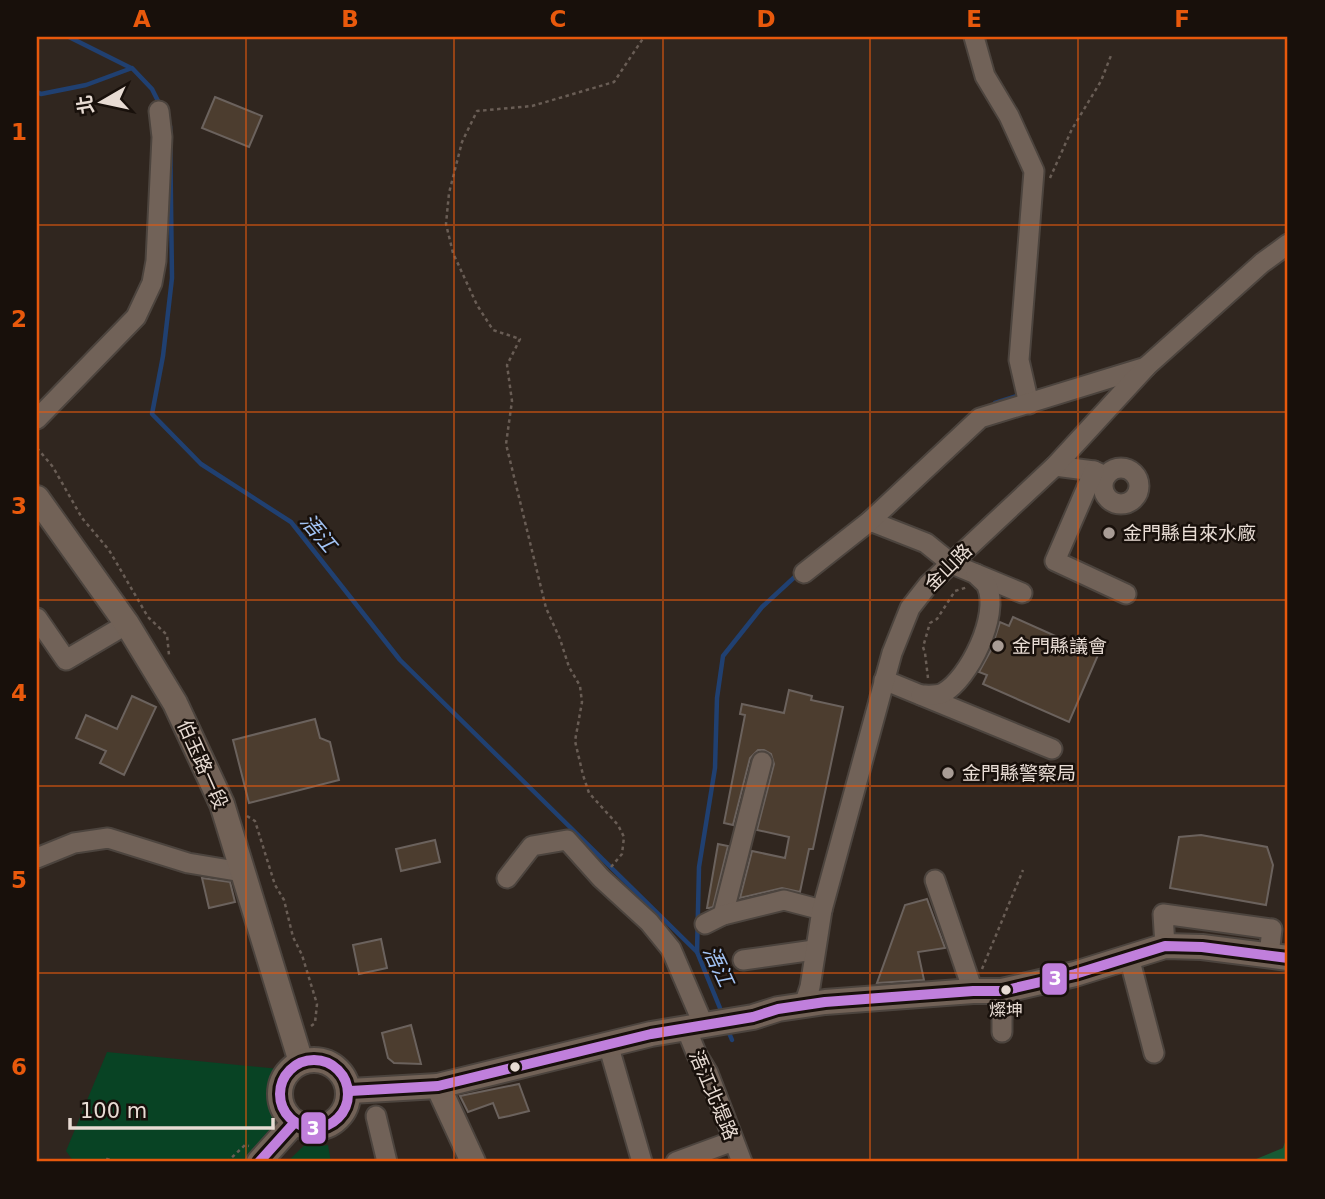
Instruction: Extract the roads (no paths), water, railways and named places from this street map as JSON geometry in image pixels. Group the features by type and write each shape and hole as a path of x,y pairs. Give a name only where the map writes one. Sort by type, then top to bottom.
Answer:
{"main road":[{"name":"伯玉路一段","path":"37,498 127,624 175,703 226,815 298,1051"},
{"path":"350,1091 438,1086 608,1044 804,1005 1002,991 1075,974 1165,946 1202,947 1279,957"},
{"path":"298,1051 311,1059 331,1064 345,1078 350,1091 344,1110 337,1119 317,1128 305,1127 295,1122 282,1106 281,1085 298,1051"},
{"path":"438,1086 473,1162"},
{"path":"259,1162 295,1122"}],"street":[{"path":"974,37 985,76 1009,116 1034,171 1019,360 1029,404"},
{"path":"37,419 136,317 148,293 156,261 163,137 159,111"},
{"name":"金山路","path":"804,1005 810,987 822,910 884,680 909,608 928,585 1055,466 1147,366 1262,263 1288,244"},
{"path":"804,573 870,521 980,418 1147,366"},
{"path":"1055,466 1100,474 1055,561 1125,594"},
{"path":"870,521 926,542 952,564 1022,593"},
{"path":"924,695 942,694 960,678 985,632 989,593 987,584 976,574"},
{"path":"37,618 66,660 127,624"},
{"path":"884,680 1052,749"},
{"path":"723,915 762,762"},
{"path":"37,858 74,843 108,838 188,863 242,872"},
{"name":"浯江北堤路","path":"507,878 532,846 567,840 601,878 649,922 671,948 695,1027 697,1055 708,1073 741,1162"},
{"path":"935,880 973,991"},
{"path":"705,924 723,915 784,900 822,910"},
{"path":"743,960 814,950"},
{"path":"1129,957 1154,1053"},
{"path":"1002,991 1002,1032"},
{"path":"608,1044 642,1162"},
{"path":"376,1116 387,1162"},
{"path":"676,1162 733,1141"}],"waterway":[{"path":"69,37 131,68"},
{"name":"浯江","path":"37,92 41,94 86,85 132,68 152,89 160,105"},
{"name":"浯江","path":"170,126 172,278 163,356 152,414 201,464 291,522 400,660 697,952 722,1013"},
{"path":"995,403 1020,395"},
{"path":"697,952 699,867 715,768 717,698 723,656 762,607 799,573"},
{"name":"浯江","path":"727,1028 732,1040"}],"place":[{"name":"金門縣自來水廠","path":"1109,533"},
{"name":"金門縣議會","path":"998,646"},
{"name":"金門縣警察局","path":"948,773"},
{"name":"燦坤","path":"1006,990"}]}
